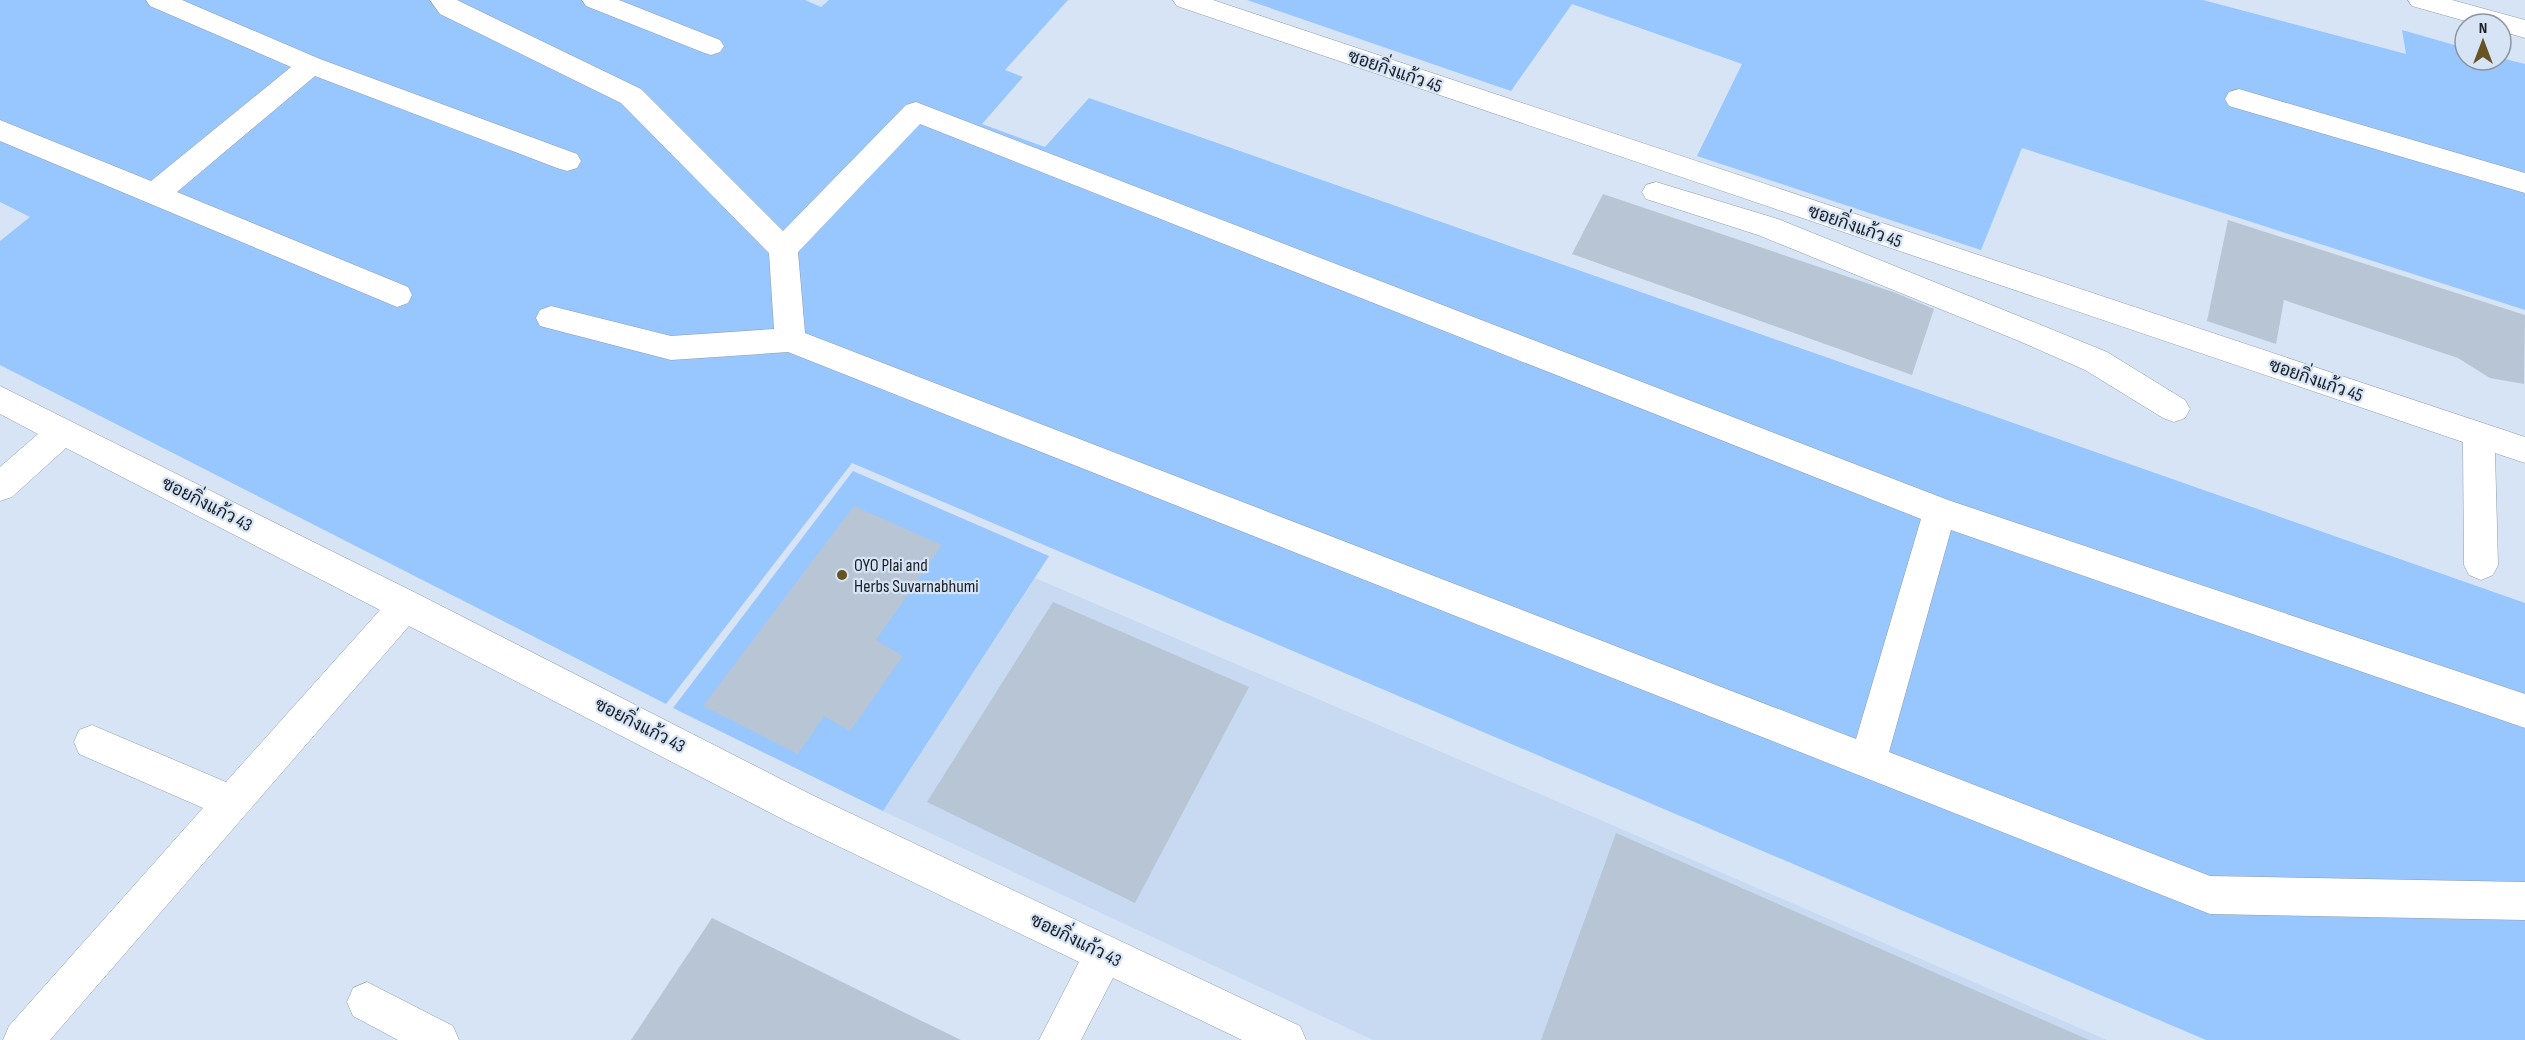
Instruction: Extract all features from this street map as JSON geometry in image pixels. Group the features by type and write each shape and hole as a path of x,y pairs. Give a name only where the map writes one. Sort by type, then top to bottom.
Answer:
{"street":[{"path":"159,0 311,65 567,161"},
{"path":"443,0 449,8 631,96 783,249 790,340"},
{"path":"595,0 711,46"},
{"name":"ซอยกิ่งแก้ว 45","path":"1186,0 1773,213 2525,450"},
{"path":"2421,0 2525,28"},
{"path":"155,195 311,65"},
{"path":"2239,99 2525,183"},
{"path":"783,249 916,112 1940,512 2525,711"},
{"path":"0,130 397,295"},
{"path":"1656,192 1773,213 2096,361 2174,409"},
{"path":"551,318 671,348 790,340 2210,896 2525,901"},
{"name":"ซอยกิ่งแก้ว 43","path":"0,399 801,809 1286,1040"},
{"path":"0,487 63,431"},
{"path":"2479,435 2481,565"},
{"path":"1868,762 1940,512"},
{"path":"23,1040 406,605"},
{"path":"92,741 232,803"},
{"path":"1059,1040 1105,953"},
{"path":"367,1002 439,1040"}],"shaded area":[{"path":"0,0 805,0 821,7 829,0 1068,0 1005,70 1023,77 982,124 1045,147 1089,98 2525,603 2525,1040 2206,1040 852,463 666,704 0,365 0,241 30,217 0,202"},
{"path":"1247,0 2203,0 2406,54 2402,30 2453,45 2453,72 2513,72 2513,61 2525,64 2525,310 2022,148 1981,250 1697,156 1742,64 1572,4 1511,91"},
{"path":"853,471 1049,556 883,811 673,708"},
{"path":"1035,578 2107,1040 1373,1040 883,811"}],"building":[{"path":"1603,194 1896,293 1934,309 1912,375 1572,254"},
{"path":"2228,220 2525,315 2524,384 2490,378 2458,358 2284,300 2276,344 2207,321"},
{"path":"854,506 942,545 876,640 903,656 850,731 824,716 798,754 703,706"},
{"path":"1053,602 1249,687 1135,903 927,802"},
{"path":"1616,833 2089,1040 1541,1040"},
{"path":"712,918 893,1007 961,1040 631,1040"}],"place":[{"name":"OYO Plai and Herbs Suvarnabhumi","path":"842,575"}]}
